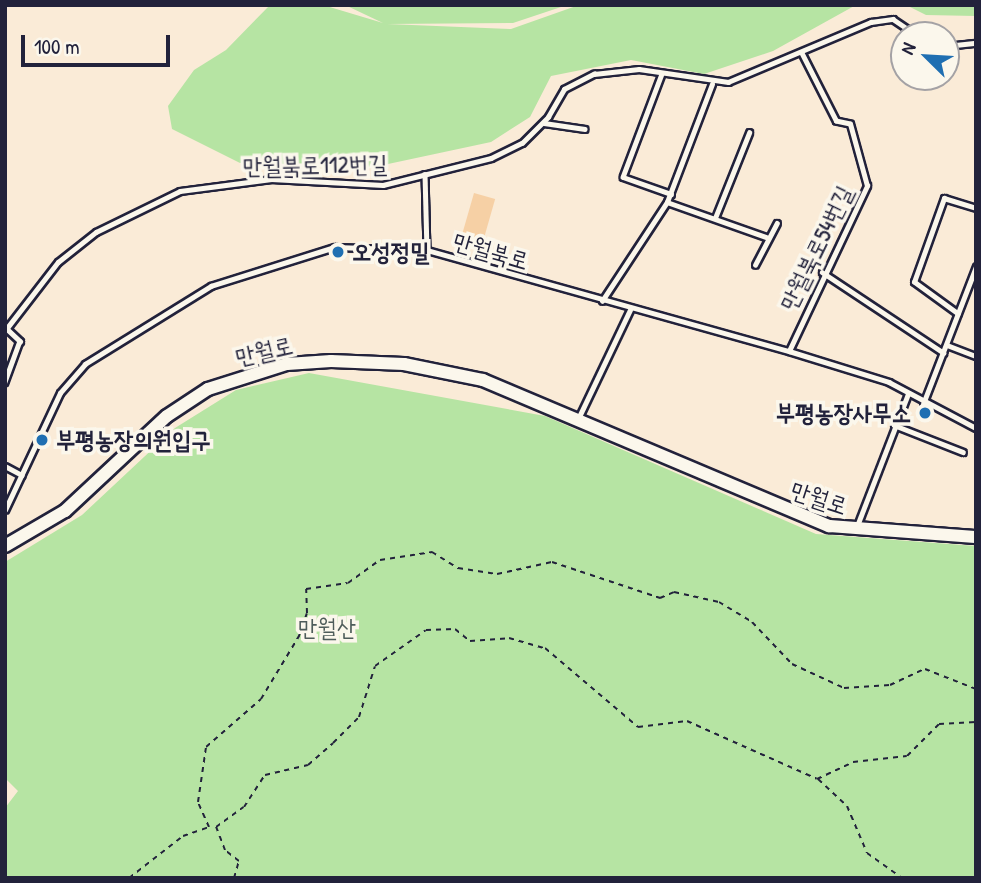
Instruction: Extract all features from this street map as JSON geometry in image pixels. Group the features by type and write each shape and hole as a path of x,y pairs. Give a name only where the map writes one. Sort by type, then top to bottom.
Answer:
{"street":[{"name":"만월로","path":"5,546 65,511 167,416 198,396 287,364 331,360 444,370 578,419 800,518 856,532 976,537"}],"lane":[{"name":"만월북로112번길","path":"5,382 20,341 6,328 58,262 96,232 180,191 271,179 383,185 491,158 543,122 576,81 622,69 712,84 745,79 884,19 890,22"},
{"name":"만월북로54번길","path":"789,351 822,272 866,186 850,124 836,121 802,54"},
{"path":"662,74 623,177 671,194"},
{"path":"602,301 667,202 712,84"},
{"path":"543,122 586,130"},
{"path":"715,218 749,133"},
{"path":"425,174 427,250"},
{"path":"958,314 914,282 944,198 976,208"},
{"path":"667,202 766,237"},
{"path":"755,265 766,237 778,223"},
{"name":"만월북로","path":"5,510 71,377 211,286 335,247 427,250 630,310 789,351 908,394 923,404 976,428"},
{"path":"923,404 976,267"},
{"path":"822,272 944,353"},
{"path":"578,419 630,310"},
{"path":"947,345 976,356"},
{"name":"만월로","path":"856,532 894,425 908,394"},
{"path":"894,425 963,452"},
{"path":"5,466 22,475"}],"path":[{"path":"209,827 198,802 206,747 261,699 299,636 307,613 306,590 348,583 380,560 432,552 458,568 497,574 552,562 660,598 674,592 719,602 752,622 792,664 844,688 890,685 925,669 976,689"},
{"path":"129,878 183,836 215,827 244,807 265,775 309,765 359,717 375,666 426,629 455,629 470,640 509,638 545,648 638,726 687,721 817,779 847,806 867,853 902,878"},
{"path":"817,779 853,762 907,756 939,724 976,722"},
{"path":"215,827 225,850 239,861 233,878"}],"green space":[{"path":"270,5 323,5 383,23 345,5 567,5 513,23 387,24 511,29 579,5 856,5 773,51 704,74 631,60 551,76 530,117 491,142 374,167 240,163 172,129 168,106 194,70 226,50"},
{"path":"906,5 976,5 976,16 926,15"},
{"name":"만월산","path":"309,373 545,416 816,534 976,546 976,878 5,878 5,808 18,791 5,778 5,562 82,515 175,428 236,390"}],"building":[{"path":"474,193 495,199 484,239 462,233"}],"place":[{"name":"오성정밀","path":"338,252"},
{"name":"부평농장사무소","path":"925,413"},
{"name":"부평농장의원입구","path":"42,440"}]}
